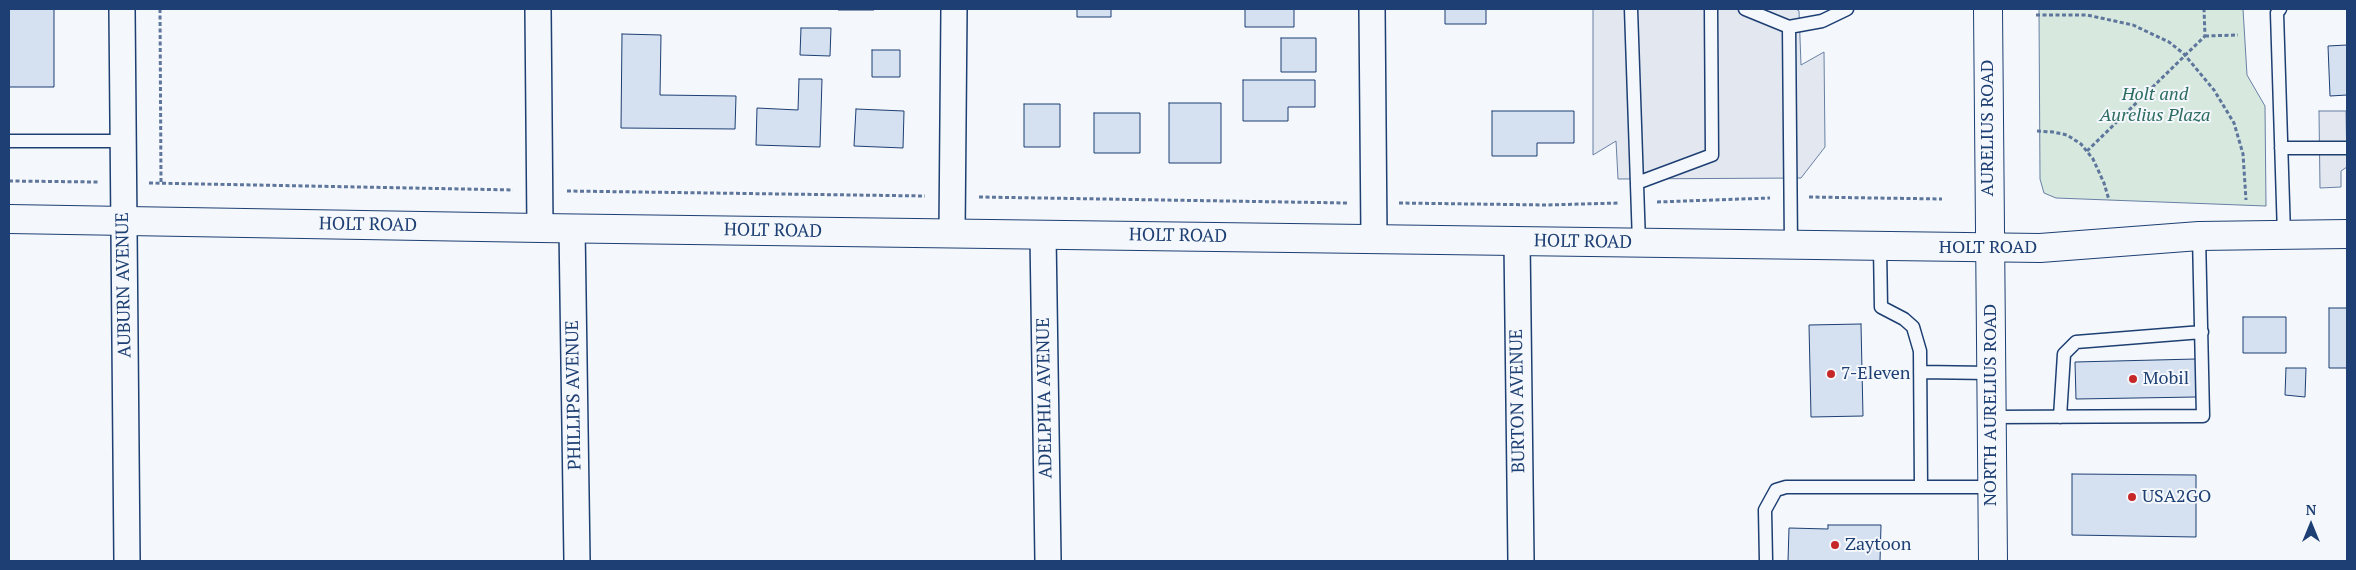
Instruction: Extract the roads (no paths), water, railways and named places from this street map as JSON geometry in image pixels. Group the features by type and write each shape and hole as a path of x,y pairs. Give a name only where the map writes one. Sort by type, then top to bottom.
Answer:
{"main road":[{"name":"AURELIUS ROAD","path":"1988,9 1990,248"},
{"name":"HOLT ROAD","path":"9,218 540,228 1374,238 1990,248 2040,248 2199,236 2347,234"},
{"name":"NORTH AURELIUS ROAD","path":"1990,248 1993,561"}],"street":[{"name":"AUBURN AVENUE","path":"122,9 127,561"},
{"path":"538,9 540,228"},
{"path":"952,233 954,9"},
{"path":"1372,9 1374,238"},
{"name":"PHILLIPS AVENUE","path":"572,228 577,561"},
{"name":"ADELPHIA AVENUE","path":"1043,235 1048,561"},
{"name":"BURTON AVENUE","path":"1517,241 1521,561"}],"lane":[{"path":"1631,9 1639,243"},
{"path":"1637,182 1712,155 1711,9"},
{"path":"1744,9 1789,27 1822,21 1847,9"},
{"path":"2276,10 2284,235"},
{"path":"1789,27 1791,246"},
{"path":"9,141 122,141"},
{"path":"2281,148 2347,148"},
{"path":"1992,417 2204,416 2199,236"},
{"path":"1880,247 1881,307 1904,318 1913,327 1920,351 1921,487"},
{"path":"2060,417 2064,354 2076,342 2202,332"},
{"path":"1920,372 1990,373"},
{"path":"1766,561 1765,510 1776,490 1786,487 1992,488"}],"place":[{"name":"7-Eleven","path":"1831,374"},
{"name":"Mobil","path":"2133,379"},
{"name":"USA2GO","path":"2132,497"},
{"name":"Zaytoon","path":"1835,545"}],"park label":[{"name":"Holt and Aurelius Plaza","path":"2155,105"}]}
